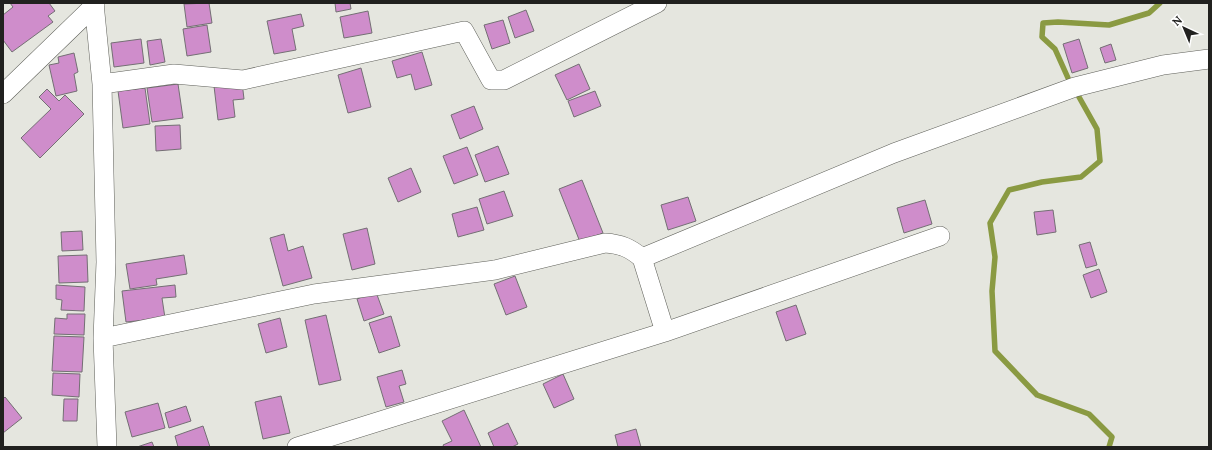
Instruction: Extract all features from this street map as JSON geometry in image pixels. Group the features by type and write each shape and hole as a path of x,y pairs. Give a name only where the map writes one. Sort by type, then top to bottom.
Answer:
{"street":[{"path":"102,84 174,74 242,80 464,31 491,80 504,80 657,3"},
{"path":"94,4 102,84 106,262 103,338 107,447"},
{"path":"3,94 94,4"},
{"path":"642,258 894,153 1075,87 1163,65 1209,59"},
{"path":"296,447 320,444 665,332 940,236"},
{"path":"103,338 314,294 495,270 605,243 621,244 642,258 665,332"}],"building":[{"path":"10,3 49,3 55,11 48,16 53,22 12,52 3,40 3,15 13,7"},
{"path":"209,3 212,23 187,27 184,4"},
{"path":"335,3 350,3 351,9 336,12"},
{"path":"526,10 534,31 515,38 508,17"},
{"path":"368,11 372,33 344,38 340,17"},
{"path":"301,14 304,26 292,29 296,50 274,54 267,21"},
{"path":"503,20 510,43 492,49 484,25"},
{"path":"207,25 211,52 187,56 183,29"},
{"path":"141,39 144,63 114,67 111,43"},
{"path":"161,39 165,62 150,65 147,41"},
{"path":"1079,39 1088,68 1072,73 1063,44"},
{"path":"1111,44 1116,60 1105,63 1100,48"},
{"path":"422,52 432,85 415,90 411,74 397,78 392,61"},
{"path":"74,53 78,72 74,74 77,91 56,96 49,65 59,63 58,57"},
{"path":"579,64 590,89 567,100 555,75"},
{"path":"361,68 371,107 348,113 338,75"},
{"path":"242,82 244,99 233,100 235,117 218,120 214,86"},
{"path":"178,84 183,118 152,122 147,88"},
{"path":"145,88 150,124 123,128 118,91"},
{"path":"47,89 59,101 65,95 84,114 40,158 21,138 51,109 39,97"},
{"path":"595,91 601,106 574,117 568,101"},
{"path":"474,106 483,129 460,139 451,115"},
{"path":"180,125 181,149 156,151 155,126"},
{"path":"498,146 509,174 485,182 475,155"},
{"path":"467,147 478,175 454,184 443,156"},
{"path":"411,168 421,192 398,202 388,178"},
{"path":"582,180 603,233 580,242 559,189"},
{"path":"504,191 513,216 487,224 479,199"},
{"path":"688,197 696,221 668,230 661,205"},
{"path":"925,200 932,224 904,233 897,208"},
{"path":"477,207 484,230 458,237 452,214"},
{"path":"1053,210 1056,232 1037,235 1034,212"},
{"path":"367,228 375,264 352,270 343,234"},
{"path":"82,231 83,250 62,251 61,232"},
{"path":"284,234 288,251 303,246 312,278 283,286 270,238"},
{"path":"1090,242 1097,265 1086,268 1079,245"},
{"path":"87,255 88,282 59,283 58,256"},
{"path":"184,255 187,274 156,279 157,285 130,289 126,264"},
{"path":"1099,269 1107,292 1091,298 1083,275"},
{"path":"515,276 527,307 506,315 494,284"},
{"path":"56,285 85,287 84,311 61,310 62,300 56,299"},
{"path":"175,285 176,297 162,298 165,318 126,322 122,291"},
{"path":"376,292 384,314 364,321 357,299"},
{"path":"796,305 806,334 786,341 776,312"},
{"path":"67,314 85,314 84,335 54,334 55,318 67,319"},
{"path":"326,315 341,380 319,385 305,320"},
{"path":"391,316 400,346 379,353 369,323"},
{"path":"280,318 287,347 266,353 258,324"},
{"path":"54,336 84,337 82,372 52,371"},
{"path":"402,370 406,384 399,386 404,402 386,407 377,377"},
{"path":"53,373 80,374 79,397 52,395"},
{"path":"563,374 574,399 554,408 543,384"},
{"path":"281,396 290,433 263,439 255,402"},
{"path":"5,397 22,418 3,433 3,399"},
{"path":"64,399 78,399 77,421 63,421"},
{"path":"158,403 165,428 132,437 125,412"},
{"path":"186,406 191,421 169,428 165,413"},
{"path":"464,410 481,447 444,447 443,445 452,441 442,421"},
{"path":"508,423 518,444 512,447 494,447 488,433"},
{"path":"203,426 210,447 178,447 175,436"},
{"path":"636,429 641,447 618,447 615,435"},
{"path":"152,442 154,447 137,447"}],"waterway":[{"path":"1068,78 1055,49 1042,37 1043,23 1058,22 1109,25 1149,13 1160,3"},
{"path":"1079,97 1097,129 1100,161 1081,177 1042,182 1009,190 990,223 995,257 992,291 995,351 1037,395 1089,414 1112,437 1109,447"}]}
